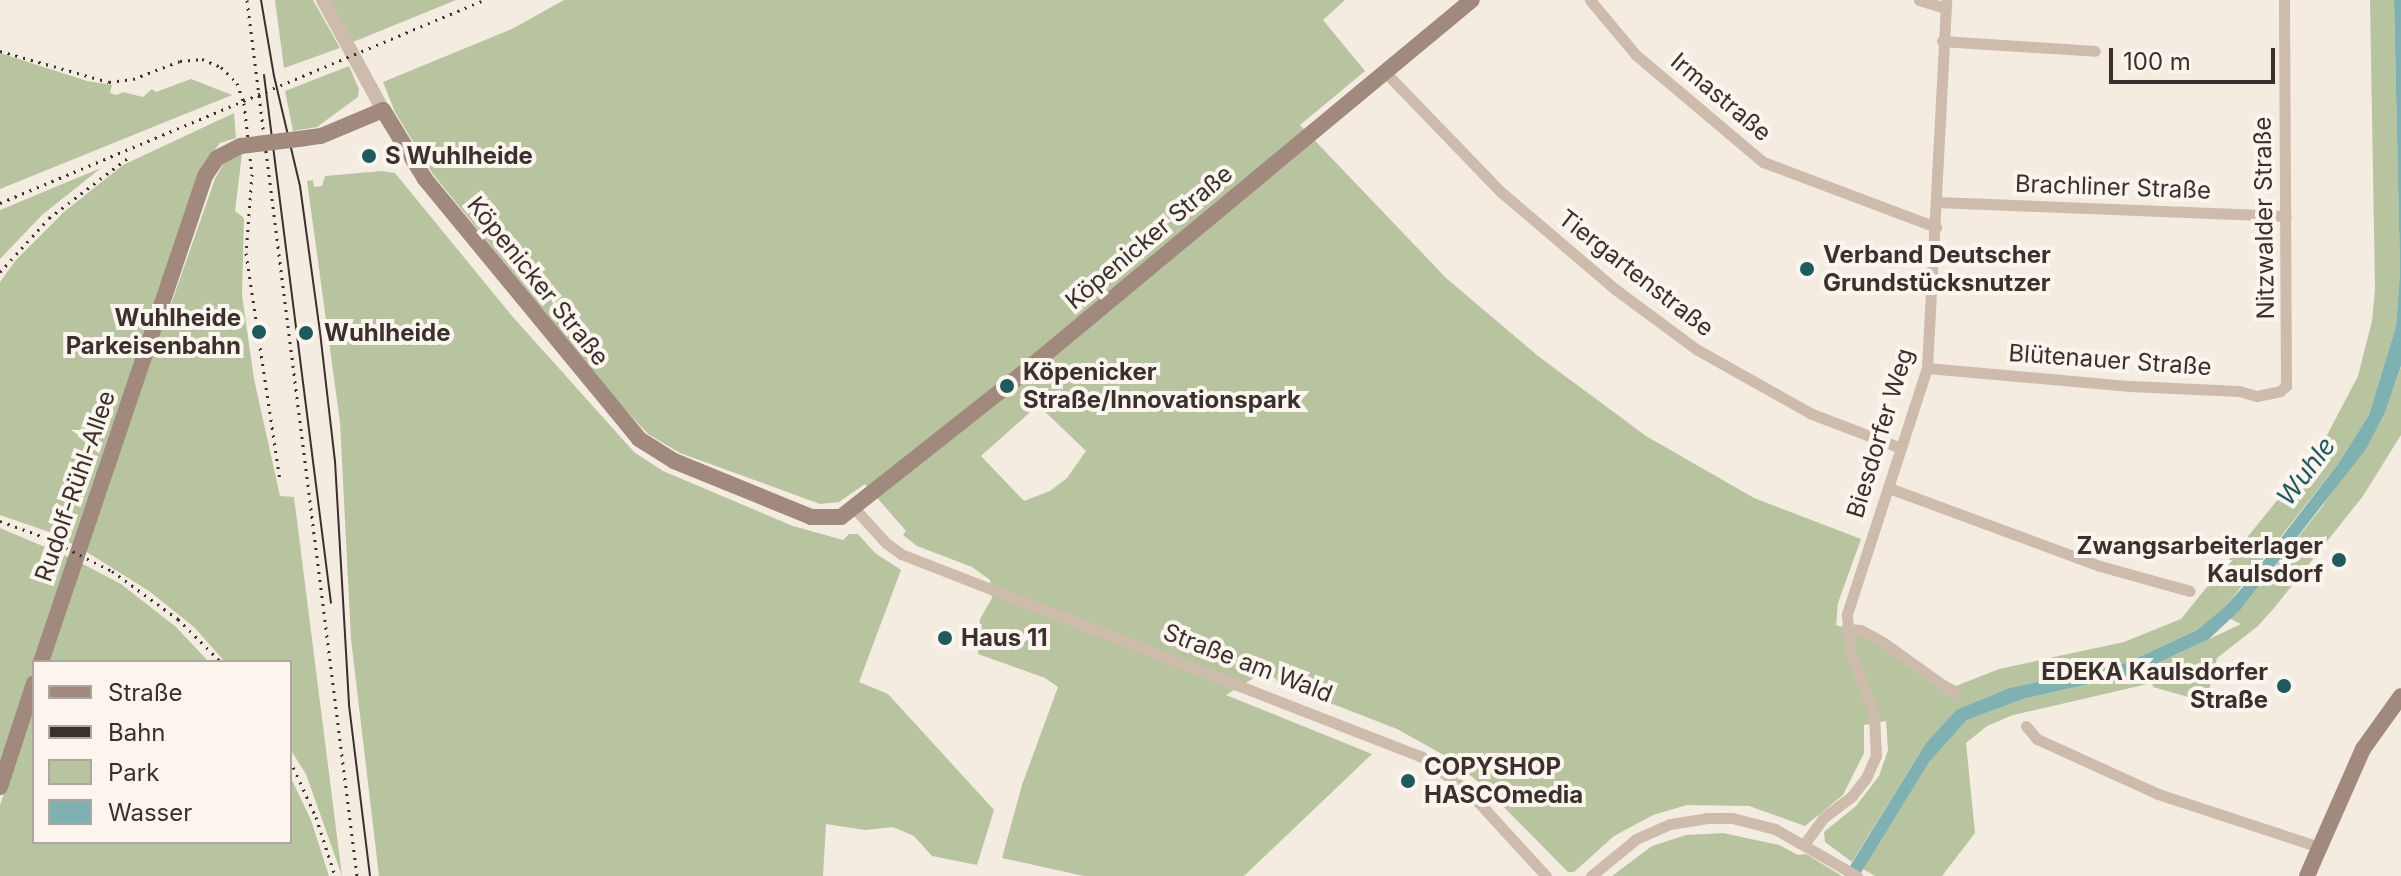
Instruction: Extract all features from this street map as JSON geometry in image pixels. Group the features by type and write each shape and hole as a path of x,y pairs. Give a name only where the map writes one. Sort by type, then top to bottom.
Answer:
{"main road":[{"name":"Köpenicker Straße","path":"383,110 425,179 639,439 674,461 811,517 841,517 855,509 1472,0"},
{"name":"Rudolf-Rühl-Allee","path":"42,660 205,176 217,158 241,146 321,136 383,110"},
{"path":"0,787 32,689"},
{"path":"2307,876 2363,749 2401,696"}],"street":[{"path":"323,0 383,110"},
{"name":"Irmastraße","path":"1590,0 1636,55 1763,162 1928,227 1936,227"},
{"path":"1919,0 1945,4"},
{"name":"Nitzwalder Straße","path":"2284,0 2286,386"},
{"name":"Biesdorfer Weg","path":"1846,629 1850,603 1927,368 1945,4"},
{"path":"1942,41 2095,51"},
{"name":"Tiergartenstraße","path":"1385,72 1501,192 1615,289 1696,349 1812,414 1901,448"},
{"name":"Brachliner Straße","path":"1937,202 2286,216"},
{"name":"Blütenauer Straße","path":"1927,368 2137,387 2239,391 2257,396 2280,391 2286,386"},
{"path":"1889,488 2100,566 2190,591"},
{"name":"Straße am Wald","path":"855,509 896,551 1422,757 1469,792 1546,876"},
{"path":"1805,843 1823,818 1851,797 1866,778 1876,756 1874,715 1846,629 1861,630 1884,643 1954,693"},
{"path":"2026,726 2037,739 2158,794 2319,847"},
{"path":"1591,876 1619,850 1654,830 1686,821 1732,818 1775,829 1805,843 1857,876"}],"green space":[{"path":"275,0 313,0 340,48 284,68"},
{"path":"329,0 456,0 353,42"},
{"path":"564,0 1345,0 1323,20 1365,71 1300,125 1446,278 1538,356 1646,436 1754,498 1861,539 1838,603 1836,625 1862,634 1956,686 1999,669 2124,642 2181,619 2322,445 2358,376 2372,321 2375,289 2370,0 2394,0 2400,271 2396,326 2369,415 2338,464 2226,606 2241,609 2322,507 2386,410 2401,367 2401,435 2363,496 2274,608 2258,626 2217,658 2206,702 2153,687 2152,683 2013,715 1987,726 1966,743 1975,833 1942,876 1875,876 1863,869 1930,761 1967,720 2023,699 2137,673 2241,624 2218,613 2197,630 2126,663 2009,688 1956,710 1926,743 1852,862 1825,842 1824,832 1856,806 1879,776 1888,750 1886,721 1864,725 1864,753 1843,795 1805,826 1749,806 1687,805 1653,815 1614,836 1574,872 1568,872 1481,784 1449,758 1397,729 1289,687 1279,689 1276,679 1265,671 1226,695 1372,754 1244,876 1084,876 1002,858 1022,785 1058,687 1045,678 978,654 980,619 992,598 990,580 972,567 917,546 903,535 906,531 865,484 839,502 820,504 680,453 648,434 618,402 432,173 395,112 383,82 512,29","holes":["1038,405 1086,451 1067,478 1050,491 1024,501 981,456"]},
{"path":"0,53 87,81 112,85 110,93 117,95 123,92 143,97 152,89 156,92 191,79 232,95 0,189"},
{"path":"349,66 359,89 358,97 317,127 293,131 285,91"},
{"path":"234,113 236,138 220,143 210,156 74,545 49,532 0,515 0,282 16,260 64,212 123,165"},
{"path":"242,154 235,211 244,218 242,295 254,379 280,496 294,497 342,876 306,774 292,752 292,660 223,660 194,627 149,591 85,551 165,309 170,307 215,179 224,163"},
{"path":"101,168 42,215 0,259 0,210"},
{"name":"Wuhlheide","path":"382,171 395,173 512,316 634,452 663,471 793,526 843,540 849,534 858,534 875,553 901,570 859,682 888,694 994,810 977,865 932,856 914,836 893,827 865,830 826,824 823,876 379,876 351,639 340,422 307,181 313,180 314,187 322,186 325,176"},
{"path":"0,528 71,558 37,660 32,660 32,674 0,770"},
{"path":"81,563 121,584 176,627 207,660 49,660"},
{"path":"32,710 32,844 292,844 292,780 311,820 329,876 0,876 0,805"},
{"path":"1723,833 1779,845 1798,855 1806,854 1842,876 1612,876 1652,846 1686,835"}],"water":[{"path":"2394,0 2401,0 2401,366 2386,410 2366,449 2241,609 2209,639 2137,673 2023,699 1967,720 1930,761 1859,876 1844,876 1926,743 1956,710 2009,688 2126,663 2197,630 2225,607 2248,581 2338,464 2369,415 2396,326 2400,271"}],"tram line":[{"path":"261,0 274,76 300,186 320,332 335,461 349,705 370,876"},
{"path":"264,75 331,603"}],"railway":[{"path":"247,0 357,876"},
{"path":"0,203 484,0"},
{"path":"0,51 109,82 133,79 180,61 202,59 221,67 237,83 244,103 252,174 246,253 280,480"},
{"path":"0,272 49,218 129,157"},
{"path":"0,521 44,537 112,571 178,619 219,660"},
{"path":"292,764 316,817 335,876"}],"place":[{"name":"S Wuhlheide","path":"369,156"},
{"name":"Verband Deutscher Grundstücksnutzer","path":"1807,269"},
{"name":"Wuhlheide Parkeisenbahn","path":"259,332"},
{"name":"Wuhlheide","path":"306,333"},
{"name":"Köpenicker Straße/Innovationspark","path":"1007,386"},
{"name":"Zwangsarbeiterlager Kaulsdorf","path":"2339,560"},
{"name":"Haus 11","path":"945,638"},
{"name":"EDEKA Kaulsdorfer Straße","path":"2284,686"},
{"name":"COPYSHOP HASCOmedia","path":"1408,781"}],"water label":[{"name":"Wuhle","path":"2306,471"}]}
